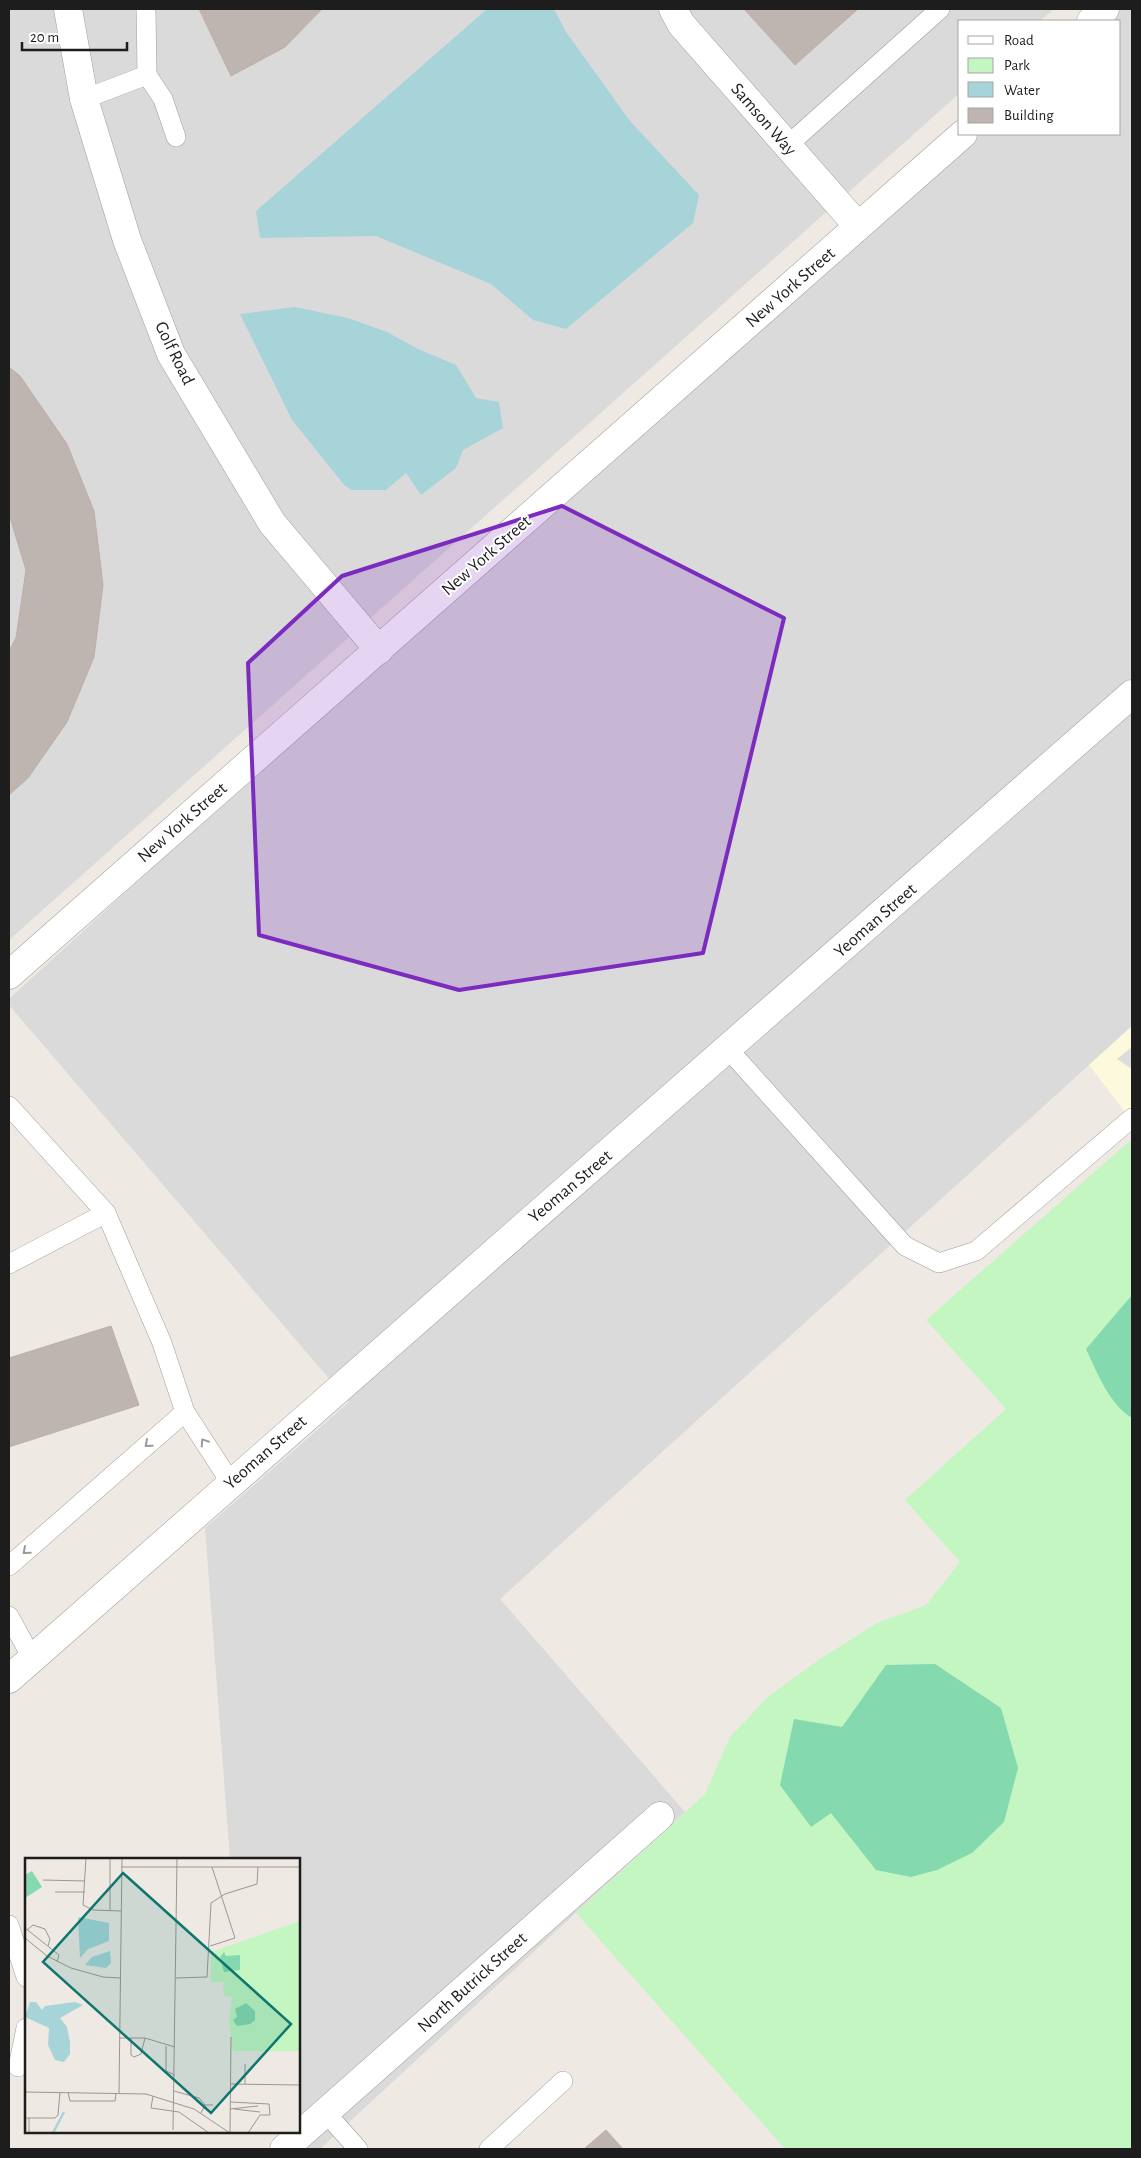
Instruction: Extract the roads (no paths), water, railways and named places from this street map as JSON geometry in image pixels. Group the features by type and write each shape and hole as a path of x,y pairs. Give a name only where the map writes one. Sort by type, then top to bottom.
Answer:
{"street":[{"name":"Golf Road","path":"68,9 84,99 127,240 171,354 272,523 379,650"},
{"name":"Samson Way","path":"673,9 682,24 858,226"},
{"path":"1092,20 1105,9"},
{"name":"New York Street","path":"9,975 962,135"},
{"name":"Yeoman Street","path":"9,1679 480,1262 728,1049 1132,694"},
{"name":"North Butrick Street","path":"284,2149 660,1816"}],"lane":[{"path":"146,9 147,75 163,99 176,137"},
{"path":"788,145 940,9"},
{"path":"84,99 147,75"},
{"path":"728,1049 905,1246 939,1262 976,1251 1132,1118"},
{"path":"10,1111 106,1213 162,1343 185,1412 231,1482"},
{"path":"9,1264 106,1213"},
{"path":"9,1566 185,1412"},
{"path":"9,1616 32,1658"},
{"path":"9,1925 25,1974"},
{"path":"18,2071 25,2033"},
{"path":"489,2149 563,2081"},
{"path":"325,2112 358,2149"}],"water":[{"path":"487,9 554,9 566,32 630,121 699,195 693,223 566,329 533,320 491,284 376,236 260,238 256,211"},
{"path":"295,307 348,318 387,332 418,349 456,365 476,398 499,402 503,428 463,450 456,468 421,495 406,473 386,490 352,490 345,486 292,420 240,314"}]}
